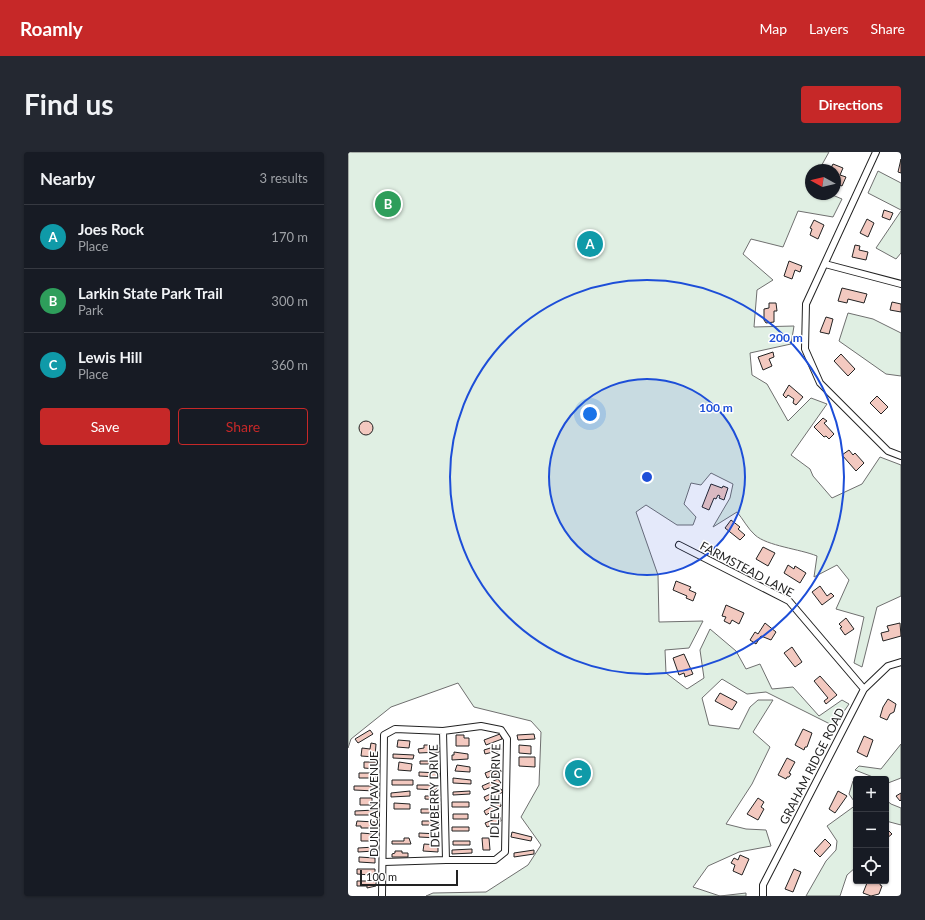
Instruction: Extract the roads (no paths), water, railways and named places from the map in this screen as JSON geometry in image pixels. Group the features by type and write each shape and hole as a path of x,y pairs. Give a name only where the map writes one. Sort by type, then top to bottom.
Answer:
{"street":[{"path":"876,152 806,304 805,349 820,383 888,451 901,456"},
{"path":"825,264 901,284"},
{"name":"FARMSTEAD LANE","path":"679,545 789,601 864,690"},
{"name":"GRAHAM RIDGE ROAD","path":"762,896 763,886 864,690 888,666 901,662"},
{"name":"IDLEVIEW DRIVE","path":"443,731 481,726 501,730 507,738 505,852 495,860 446,860"},
{"name":"DEWBERRY DRIVE","path":"384,736 395,729 443,731 446,860 384,862"},
{"name":"DUNICAN AVENUE","path":"382,896 384,862 384,736"}],"place":[{"name":"Larkin State Park Trail","path":"388,204"},
{"name":"Joes Rock","path":"590,244"},
{"name":"Lewis Hill","path":"578,773"}]}
